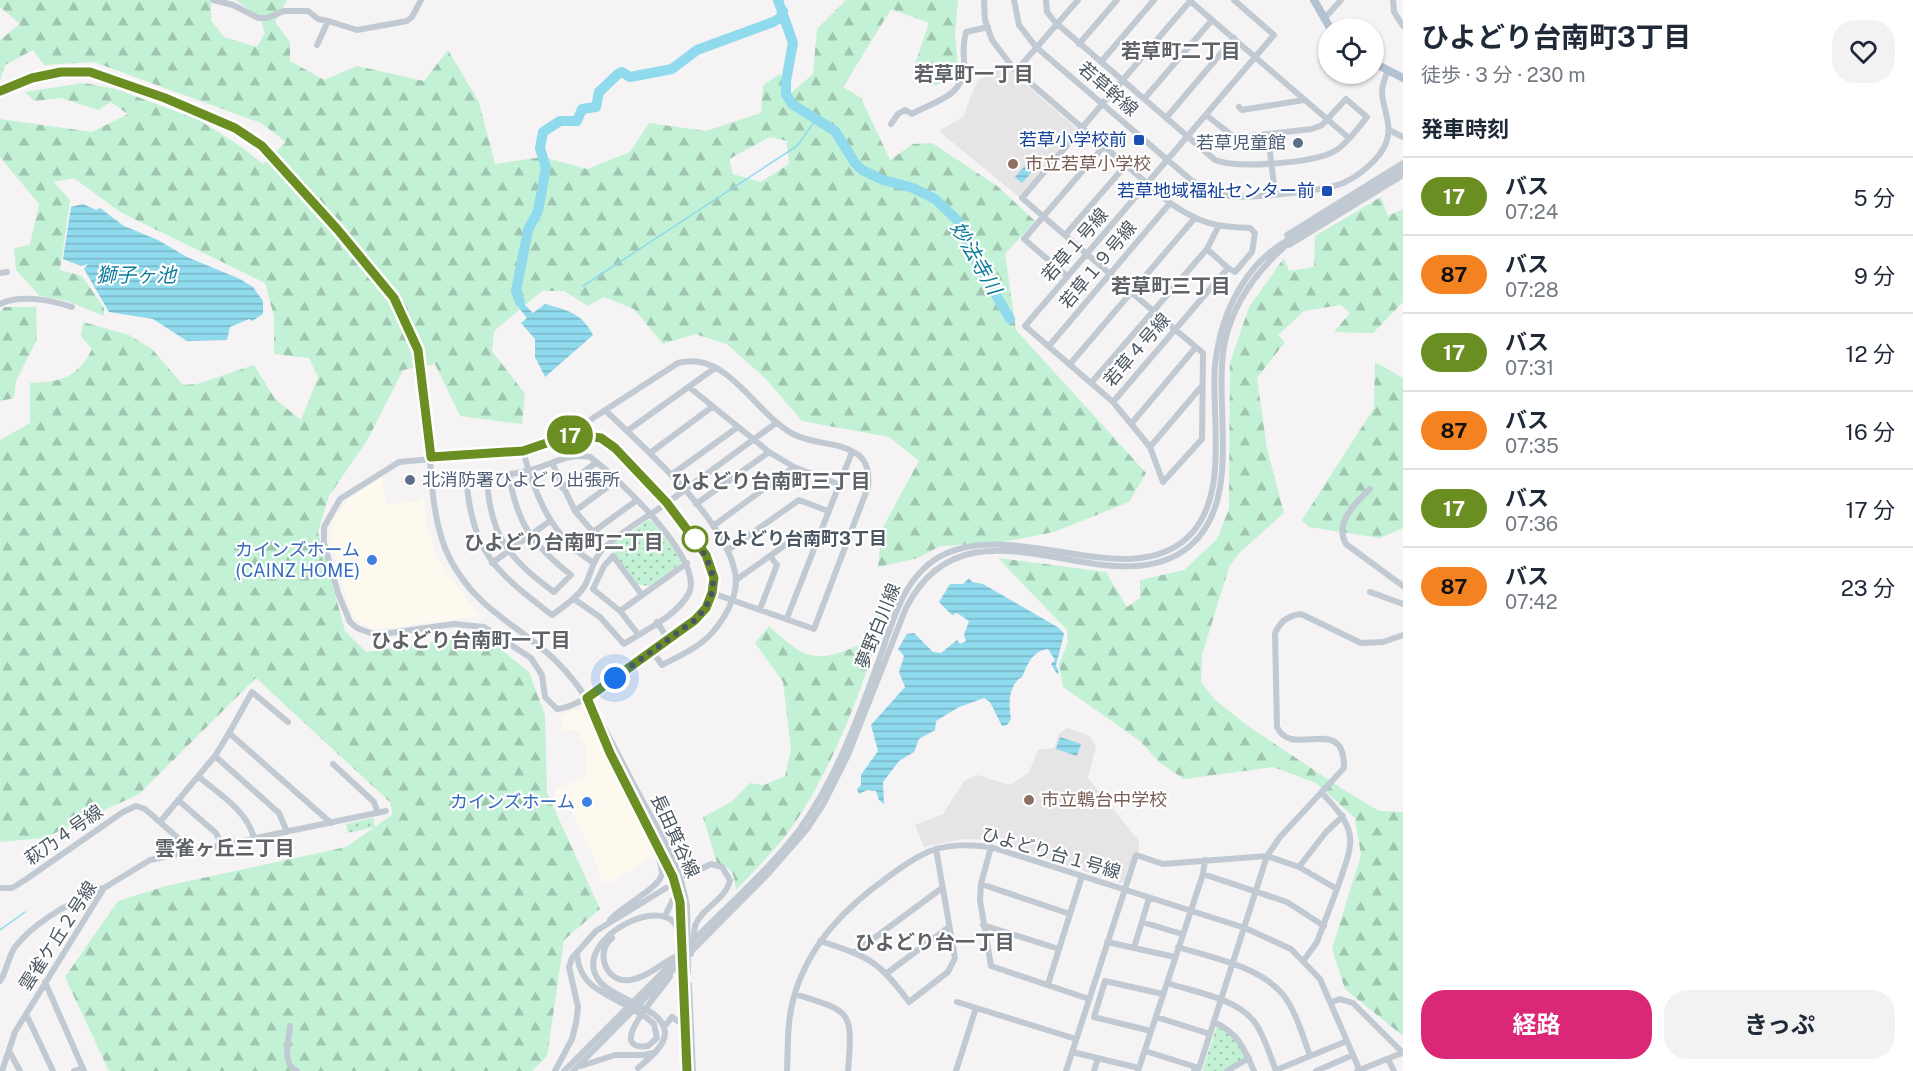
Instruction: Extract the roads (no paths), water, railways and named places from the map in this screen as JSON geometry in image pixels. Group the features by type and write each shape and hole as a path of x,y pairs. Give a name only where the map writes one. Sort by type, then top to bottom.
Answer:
{"main road":[{"path":"1314,0 1322,18"},
{"path":"1384,68 1403,78"}],"street":[{"path":"213,0 233,5 258,18 267,18 284,11 308,10 318,19 357,30 407,21 412,17 421,0"},
{"name":"若草４号線","path":"984,0 988,27 1002,57 1082,128 1170,203 1194,219 1218,227 1250,228 1254,233 1252,252 1235,272 1228,268 1113,402"},
{"name":"若草幹線","path":"1014,0 1019,26 1036,47 1167,160 1198,185 1216,194 1235,197 1345,182 1381,152 1389,130"},
{"path":"1046,0 1047,12 1057,24 1215,160 1227,165 1319,157 1335,151 1367,117 1346,99 1328,120 1312,129 1268,135 1233,136 1206,115"},
{"path":"1016,71 1078,0"},
{"path":"1079,44 1117,0"},
{"path":"1101,62 1154,0"},
{"path":"1150,447 1201,387 1203,353 1022,198 1190,0 1349,138"},
{"name":"若草１号線","path":"1201,387 1202,439 1163,482 1150,447 1113,402 1025,326 1274,35 1234,0"},
{"path":"1394,0 1395,12 1403,26"},
{"path":"1325,18 1340,1"},
{"path":"1144,99 1212,20"},
{"path":"317,45 328,21"},
{"path":"891,124 898,114 905,110 912,114 941,102 956,88 964,70 961,49 966,32 988,27"},
{"path":"1166,118 1234,38"},
{"path":"1388,70 1382,91 1389,130 1403,137"},
{"path":"0,91 32,78 61,72 90,72 165,98 225,124 262,146"},
{"path":"1239,107 1242,110 1304,100"},
{"path":"1268,135 1275,193"},
{"path":"1067,276 1024,239 1104,146"},
{"path":"1275,251 1290,233 1403,163"},
{"path":"1065,235 1126,165"},
{"name":"夢野白川線","path":"564,1071 778,855 811,813 854,724 905,593 927,565 952,551 997,544 1139,558 1170,549 1193,531 1207,510 1213,487 1215,368 1221,331 1239,288 1275,251 1308,227 1403,168"},
{"path":"1275,251 1403,175"},
{"name":"若草１９号線","path":"1049,346 1170,203"},
{"path":"1070,364 1194,219"},
{"path":"1091,383 1207,249 1218,227"},
{"name":"長田箕谷線","path":"338,230 394,298 418,350 439,526 448,555 462,580 489,610 557,662 587,698 672,859 684,891 686,1071"},
{"path":"1207,249 1228,268"},
{"name":"夢野白川線","path":"573,1070 787,854 815,818 848,755 906,608 918,587 933,571 949,561 967,555 1005,551 1141,566 1173,557 1200,536 1211,519 1219,496 1222,369 1229,328 1244,294 1275,251"},
{"path":"0,302 42,300 72,306"},
{"path":"1131,424 1196,347"},
{"path":"585,434 587,423 605,410 678,363 692,360 705,362 738,384 776,423 807,441 838,444 864,462 869,475 868,487 814,628 712,593"},
{"path":"627,431 715,368"},
{"path":"689,387 769,452 794,467 838,484"},
{"path":"650,453 712,407"},
{"path":"605,410 650,453 713,526 728,550 736,580 732,600 720,622 699,644 662,665 652,651"},
{"path":"574,599 600,617 624,644 680,605 689,592 692,577 687,563 650,515 618,480 597,462 580,455 569,456 553,465 509,475 466,477 474,526 492,563 508,580 552,615 574,599 583,589 594,563 604,548 650,515 667,503 776,423"},
{"path":"671,476 738,427"},
{"path":"573,434 601,438 615,448 667,503 711,564 714,578 712,593 706,608 695,620 587,698 567,708 557,709 550,705 545,697 542,675 531,658 484,627 454,624 376,635 357,628 350,622 338,593 324,543 324,527 340,499 381,470 399,462 431,457 523,451 573,434"},
{"path":"523,451 528,471 550,521 576,551 594,563"},
{"path":"696,504 769,452"},
{"path":"787,618 852,452"},
{"path":"562,488 597,462"},
{"path":"553,465 562,488 575,511 593,532"},
{"path":"713,526 794,467"},
{"path":"487,477 488,506 496,531 507,551 522,568 554,592 571,575 543,553 529,536 513,500 509,475"},
{"path":"575,511 618,480"},
{"path":"1370,489 1356,502 1341,525 1340,535 1346,544 1403,586"},
{"path":"576,551 593,532 637,500"},
{"path":"728,550 799,500 828,511"},
{"path":"492,563 550,521"},
{"path":"736,580 802,533 817,539"},
{"path":"638,634 620,611 593,589 604,566 613,556 642,595"},
{"path":"760,609 777,566 771,556"},
{"path":"620,611 687,563"},
{"path":"1370,592 1403,604"},
{"path":"1145,1051 1196,1069 1233,965 1267,856 1280,837 1344,768 1344,757 1340,747 1332,740 1320,737 1294,741 1280,734 1277,727 1274,649 1275,633 1280,623 1290,616 1301,614 1361,643 1383,642 1403,635"},
{"path":"657,622 668,639"},
{"path":"189,853 186,845 160,822 215,756 252,692 288,722"},
{"name":"長田箕谷線","path":"587,698 610,753 645,820 684,908"},
{"path":"229,733 331,823"},
{"path":"215,756 279,813 287,832"},
{"path":"333,764 374,802 378,813"},
{"path":"199,777 241,814 248,822 254,839"},
{"path":"1304,960 1317,942 1324,926 1351,841 1343,816 1322,794"},
{"path":"178,801 216,833 222,846"},
{"name":"萩乃４号線","path":"0,888 12,888 123,812 136,806 145,809 160,822"},
{"name":"雲雀ケ丘２号線","path":"2,1071 15,1032 104,888 150,860 386,811"},
{"path":"1299,867 1326,832 1343,816"},
{"path":"608,923 618,910 651,888 661,878 661,868 645,820"},
{"name":"ひよどり台１号線","path":"787,1071 790,1020 795,994 809,957 820,941 843,913 875,886 911,861 936,849 963,844 991,847 1269,937 1304,960 1320,979 1332,1002 1359,1071"},
{"path":"991,847 981,884 983,925 991,966 1089,999"},
{"path":"820,941 874,962 887,973 909,1002 953,966 955,958 936,849"},
{"path":"1066,1071 1136,855 1163,864 1267,856 1299,867 1336,890"},
{"path":"665,916 679,884 672,859"},
{"path":"1072,1052 1139,1070 1203,874 1205,860"},
{"path":"684,972 695,926 705,909 727,890 730,880 722,867 711,864 686,876"},
{"path":"1203,874 1287,902 1324,926"},
{"path":"1048,984 1082,876"},
{"path":"981,884 1070,914"},
{"path":"0,981 14,948 26,937 79,899 104,888"},
{"path":"555,1071 572,1039 576,1023 578,1007 569,964 590,937 608,923 666,888"},
{"path":"854,953 942,888"},
{"path":"1134,948 1149,898"},
{"path":"622,1000 600,982 594,970 593,957 603,940 637,920 652,914 665,916 674,923 679,936 684,972 682,1024 686,1071"},
{"path":"637,920 614,936 604,947 605,964 613,977 622,981 634,980 682,953"},
{"path":"1142,922 1182,934"},
{"path":"983,925 1059,949"},
{"path":"887,973 949,927"},
{"path":"1107,942 1175,957"},
{"path":"1178,948 1256,974 1284,996 1310,1056"},
{"path":"577,955 579,971 585,980 650,1016 664,1027"},
{"path":"650,1016 657,1038 648,1046 640,1047 631,1035 633,1024 666,985 671,972"},
{"name":"長田箕谷線","path":"684,972 693,1071"},
{"path":"1151,1031 1094,1017 1105,981 1163,994"},
{"path":"45,982 84,1069 74,1071"},
{"path":"1167,983 1221,1001 1242,1011 1255,1022 1276,1070 1347,1041"},
{"path":"795,994 832,1006 842,1011 849,1020 852,1032 848,1071"},
{"path":"1332,1002 1340,999 1353,1003 1403,1053 1359,1071"},
{"path":"957,1002 1076,1039"},
{"path":"956,1071 976,1008"},
{"path":"26,1014 53,1071"},
{"path":"638,1068 656,1052 665,1038 664,1027 672,1017 682,1024"},
{"path":"1156,1017 1210,1034"},
{"path":"1214,1022 1235,1034 1254,1071"},
{"path":"290,1026 286,1058 297,1071"},
{"path":"9,1051 20,1071"},
{"path":"573,1070 600,1058 626,1054 645,1055 656,1052"},
{"path":"1316,1071 1353,1056"},
{"path":"1094,1071 1098,1058"},
{"path":"1227,1071 1249,1058"},
{"path":"1388,1059 1394,1071"}],"water":[{"path":"1029,161 1036,167 1022,183 1015,177"},
{"name":"獅子ヶ池","path":"83,204 96,210 100,208 124,226 158,240 187,257 240,279 253,287 263,301 263,314 252,321 249,319 230,327 227,340 187,341 153,319 109,312 84,269 88,264 81,266 63,259 71,207"},
{"path":"521,301 533,313 545,304 573,313 584,322 593,335 545,377 535,357 535,339 521,323 527,318 519,308"},
{"path":"969,578 972,582 983,584 1059,628 1064,634 1056,665 1059,673 1057,674 1051,664 1055,660 1048,649 1038,652 1032,658 1022,677 1013,686 1010,700 1011,719 1007,725 1002,726 990,702 984,698 959,707 936,721 935,730 919,739 914,752 899,761 883,782 884,804 879,800 876,791 867,790 859,794 857,789 861,785 861,775 878,751 871,725 905,687 899,672 904,656 898,649 907,634 914,633 933,652 941,653 957,640 960,644 966,641 964,635 969,621 957,613 952,615 939,602 950,584 963,584"},
{"path":"1060,737 1081,744 1077,756 1056,749"}],"waterway":[{"name":"妙法寺川","path":"778,0 793,43 786,81 786,94 792,104 835,131 862,170 883,180 913,188 935,199 957,220 977,262 1010,319"},
{"path":"520,302 516,291 528,230 538,211 546,168 540,148 543,132 560,121 577,121 582,109 596,107 599,92 618,74 622,72 630,77 672,69 697,50 773,22 780,18 783,11"},
{"path":"583,286 797,146 817,118"},
{"path":"0,930 25,912"}],"tunnel":[{"path":"262,146 338,230"}],"place":[{"name":"若草小学校前","path":"1139,140"},
{"name":"若草児童館","path":"1298,143"},
{"name":"市立若草小学校","path":"1013,164"},
{"name":"若草地域福祉センター前","path":"1327,191"},
{"name":"北消防署ひよどり出張所","path":"410,480"},
{"name":"ひよどり台南町3丁目","path":"695,539"},
{"name":"カインズホーム (CAINZ HOME)","path":"372,560"},
{"name":"市立鵯台中学校","path":"1029,800"},
{"name":"カインズホーム","path":"587,802"}],"district":[{"name":"若草町二丁目","path":"1181,51"},
{"name":"若草町一丁目","path":"974,74"},
{"name":"若草町三丁目","path":"1171,286"},
{"name":"ひよどり台南町三丁目","path":"771,481"},
{"name":"ひよどり台南町二丁目","path":"564,542"},
{"name":"ひよどり台南町一丁目","path":"471,640"},
{"name":"雲雀ヶ丘三丁目","path":"225,848"},
{"name":"ひよどり台一丁目","path":"935,942"}]}
